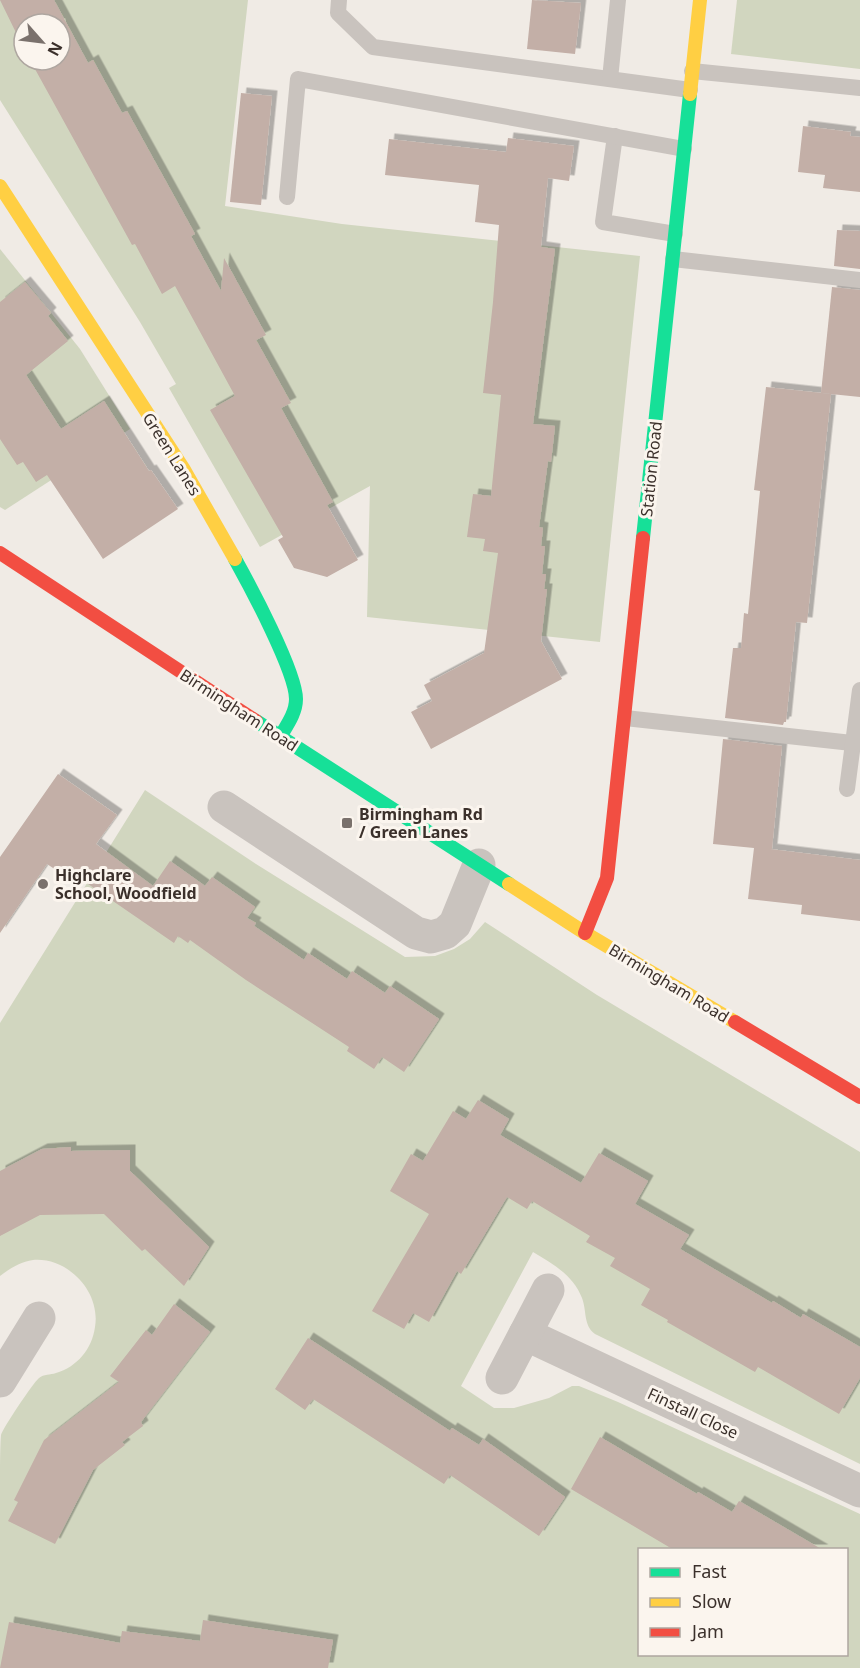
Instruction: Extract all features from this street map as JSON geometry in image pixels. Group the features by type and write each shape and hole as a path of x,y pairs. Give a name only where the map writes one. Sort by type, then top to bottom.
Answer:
{"street":[{"name":"Station Road","path":"585,933 607,878 700,0"},
{"name":"Green Lanes","path":"0,186 183,468 237,563 295,685 296,701 293,714 280,737"},
{"name":"Birmingham Road","path":"0,553 585,933 860,1097"},
{"path":"224,807 416,933 431,937 444,933 455,924 479,865"},
{"path":"502,1378 548,1290"},
{"path":"0,1381 39,1318"},
{"name":"Finstall Close","path":"525,1334 860,1491"}],"lane":[{"path":"339,0 338,13 373,47 690,90"},
{"path":"610,79 618,0"},
{"path":"692,71 860,88"},
{"path":"287,197 298,79 684,149"},
{"path":"615,136 603,222 675,234"},
{"path":"673,259 860,280"},
{"path":"847,789 860,690"},
{"path":"625,718 852,743"}],"green space":[{"path":"0,0 248,0 225,206 342,224 640,256 600,642 367,617 370,486 260,547 169,388 176,384 140,322 0,100"},
{"path":"737,0 860,0 860,69 731,54"},
{"path":"0,249 80,349 130,429 5,510 0,507"},
{"path":"145,790 256,864 405,957 435,956 454,949 470,939 485,922 597,995 860,1152 860,1464 595,1334 587,1322 584,1303 573,1283 562,1271 533,1252 461,1386 494,1408 514,1408 549,1398 572,1386 579,1386 860,1514 860,1668 0,1668 1,1435 18,1406 39,1378 71,1366 87,1350 95,1327 95,1314 93,1301 79,1279 58,1264 33,1260 15,1266 0,1276 0,1023"}],"building":[{"path":"0,0 54,0 60,12 12,12 12,24"},
{"path":"532,0 581,3 575,54 527,49"},
{"path":"72,33 88,63 93,60 122,113 127,111 195,234 191,236 221,291 224,258 266,335 256,340 291,403 281,408 333,502 327,505 358,560 327,577 294,568 278,540 283,537 210,410 235,396 175,286 162,294 135,244 132,245 37,72 72,72"},
{"path":"241,93 272,96 261,205 230,202"},
{"path":"803,126 851,132 850,136 860,137 860,192 823,188 825,175 798,172"},
{"path":"508,138 574,146 569,181 548,178 541,247 555,249 533,424 555,426 539,527 543,528 541,546 545,546 542,574 546,574 544,589 547,589 541,641 562,679 431,749 411,712 432,701 424,685 484,653 498,553 483,551 485,539 467,537 473,494 491,496 501,395 483,393 499,225 475,222 479,185 385,175 389,139 506,152"},
{"path":"837,230 860,231 860,269 834,266"},
{"path":"25,282 51,313 48,316 68,341 26,375 61,429 104,401 149,471 151,470 178,509 103,559 47,475 36,482 23,462 17,465 0,439 0,302"},
{"path":"832,287 860,290 860,397 821,393"},
{"path":"766,387 831,394 807,623 796,622 786,722 783,725 725,718 733,648 741,648 744,613 748,614 760,491 754,490"},
{"path":"723,739 782,746 772,849 770,849 860,860 860,921 801,914 802,905 748,899 754,848 713,844"},
{"path":"58,774 117,815 96,844 153,886 170,861 205,886 212,877 255,907 247,918 256,923 254,926 304,960 308,953 347,979 352,971 385,993 390,986 439,1019 404,1072 382,1057 374,1069 347,1051 349,1047 246,980 190,940 188,943 178,936 174,943 75,875 71,880 47,864 0,933 0,857"},
{"path":"478,1100 509,1119 500,1135 581,1183 599,1153 648,1181 635,1204 689,1235 680,1249 772,1303 773,1301 801,1318 803,1314 860,1347 860,1378 839,1414 758,1367 755,1372 641,1305 650,1289 610,1266 615,1258 586,1242 590,1236 532,1201 527,1209 507,1197 461,1274 457,1271 429,1322 413,1313 404,1329 372,1311 429,1214 390,1191 411,1154 423,1161 453,1111 466,1119"},
{"path":"71,1147 71,1151 130,1150 130,1171 209,1247 184,1286 145,1249 142,1251 104,1214 40,1215 0,1236 0,1171 42,1149"},
{"path":"174,1304 210,1332 141,1422 143,1426 122,1442 125,1445 93,1470 55,1544 8,1521 18,1502 14,1500 44,1440 119,1382 110,1376 146,1330 152,1335"},
{"path":"308,1338 450,1431 452,1428 479,1445 483,1439 565,1497 539,1536 450,1475 444,1484 313,1399 305,1410 275,1389"},
{"path":"600,1437 732,1512 739,1501 820,1548 671,1548 571,1489"},
{"path":"203,1620 333,1640 328,1668 0,1668 9,1622 120,1643 122,1631 200,1641"}],"traffic: fast":[{"path":"643,538 690,94"},
{"path":"235,559 281,650 294,686 296,699 294,709 280,737"},
{"path":"256,721 509,884"}],"traffic: slow":[{"path":"690,94 700,0"},
{"path":"0,186 183,468 235,559"},
{"path":"509,884 585,933 735,1022"}],"traffic: jam":[{"path":"585,933 607,878 643,538"},
{"path":"0,553 256,721"},
{"path":"735,1022 860,1097"}],"place":[{"name":"Birmingham Rd / Green Lanes","path":"347,823"},
{"name":"Highclare School, Woodfield","path":"43,884"}]}
